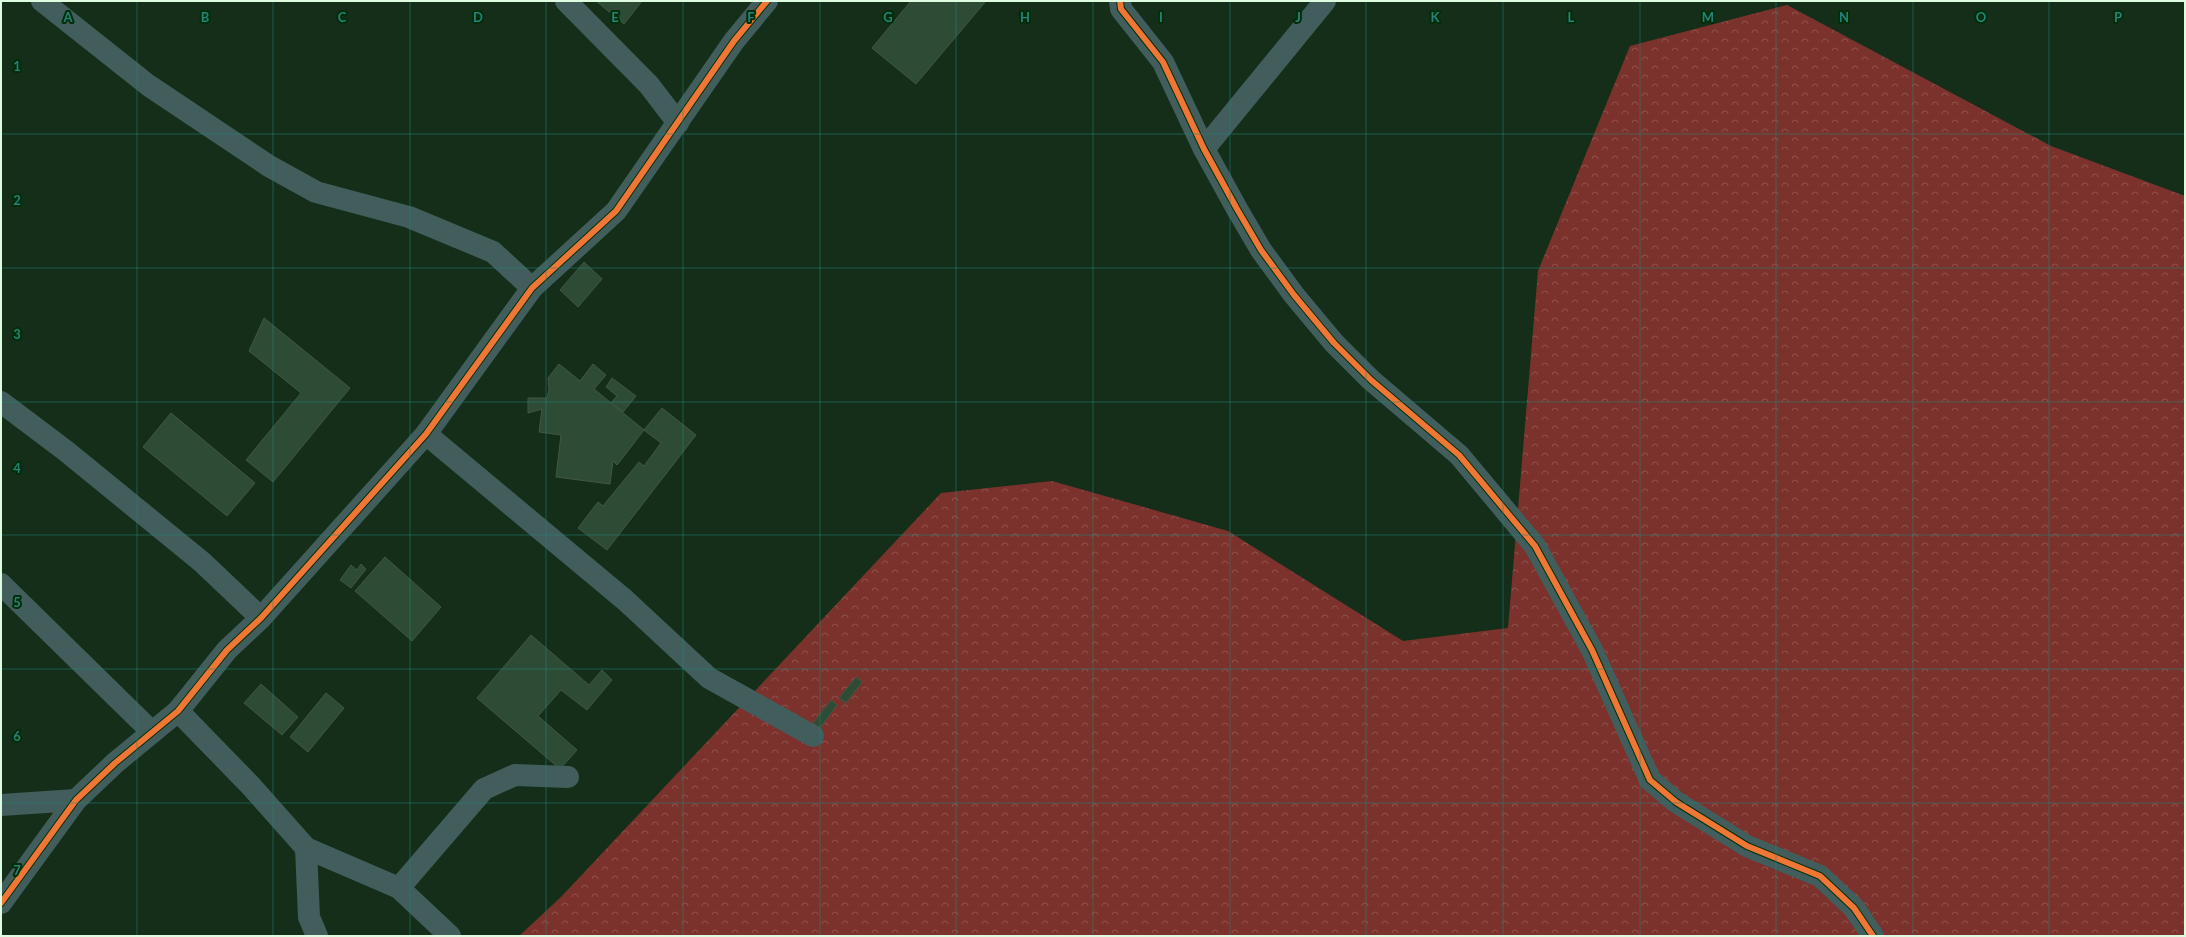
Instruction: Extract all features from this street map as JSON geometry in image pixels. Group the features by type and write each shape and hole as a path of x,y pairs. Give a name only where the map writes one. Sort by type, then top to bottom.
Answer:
{"street":[{"path":"42,1 148,85 269,166 316,192 409,217 493,252 532,288"},
{"path":"566,1 649,85 678,123"},
{"path":"1,903 76,800 115,763 178,711 227,650 261,618 426,434 532,288 616,211 734,41 767,1"},
{"path":"1204,149 1325,1"},
{"path":"1118,4 1163,62 1204,149 1261,250 1299,301 1334,343 1371,380 1459,455 1536,546 1592,650 1650,780 1676,802 1747,846 1820,876 1854,908 1873,936"},
{"path":"1,402 66,451 202,562 261,618"},
{"path":"426,434 625,600 709,678 812,736"},
{"path":"1,584 152,732"},
{"path":"178,711 251,786 306,848 399,888 450,936"},
{"path":"399,888 484,790 515,775 568,777"},
{"path":"1,805 76,800"},
{"path":"306,848 310,917 317,936"}],"green space":[{"path":"1787,5 2051,146 2185,196 2185,936 519,936 561,897 941,493 1052,481 1228,531 1403,641 1508,628 1538,271 1630,46"}],"building":[{"path":"596,1 642,1 624,24"},
{"path":"911,1 986,1 916,84 872,48"},
{"path":"584,262 602,279 578,307 560,290"},
{"path":"264,318 350,388 273,482 246,460 301,393 249,351"},
{"path":"559,364 580,381 593,364 606,375 594,389 644,430 617,465 613,461 610,484 556,477 561,435 539,432 542,409 528,413 528,398 547,398 549,390 548,378"},
{"path":"612,378 636,396 623,412 611,403 617,396 606,387"},
{"path":"662,408 696,435 607,550 578,528 598,502 603,506 639,462 644,466 661,443 644,430"},
{"path":"171,413 255,483 227,516 143,447"},
{"path":"385,557 441,607 412,641 355,591"},
{"path":"361,564 366,569 351,588 340,580 351,565 357,570"},
{"path":"531,635 589,685 602,670 612,680 587,710 561,690 538,716 577,750 560,769 477,698"},
{"path":"856,677 862,682 846,703 839,698"},
{"path":"261,684 298,717 282,735 244,703"},
{"path":"326,693 344,708 308,752 290,737"},
{"path":"831,700 837,705 820,728 813,723"}],"cycle path":[{"path":"1,903 76,800 115,763 178,711 227,650 261,618 426,434 532,288 616,211 734,41 767,1"},
{"path":"1120,1 1121,9 1163,62 1204,149 1237,209 1261,250 1294,295 1334,343 1371,380 1459,455 1535,546 1592,650 1650,780 1676,802 1747,846 1820,876 1854,908 1873,936"}]}
